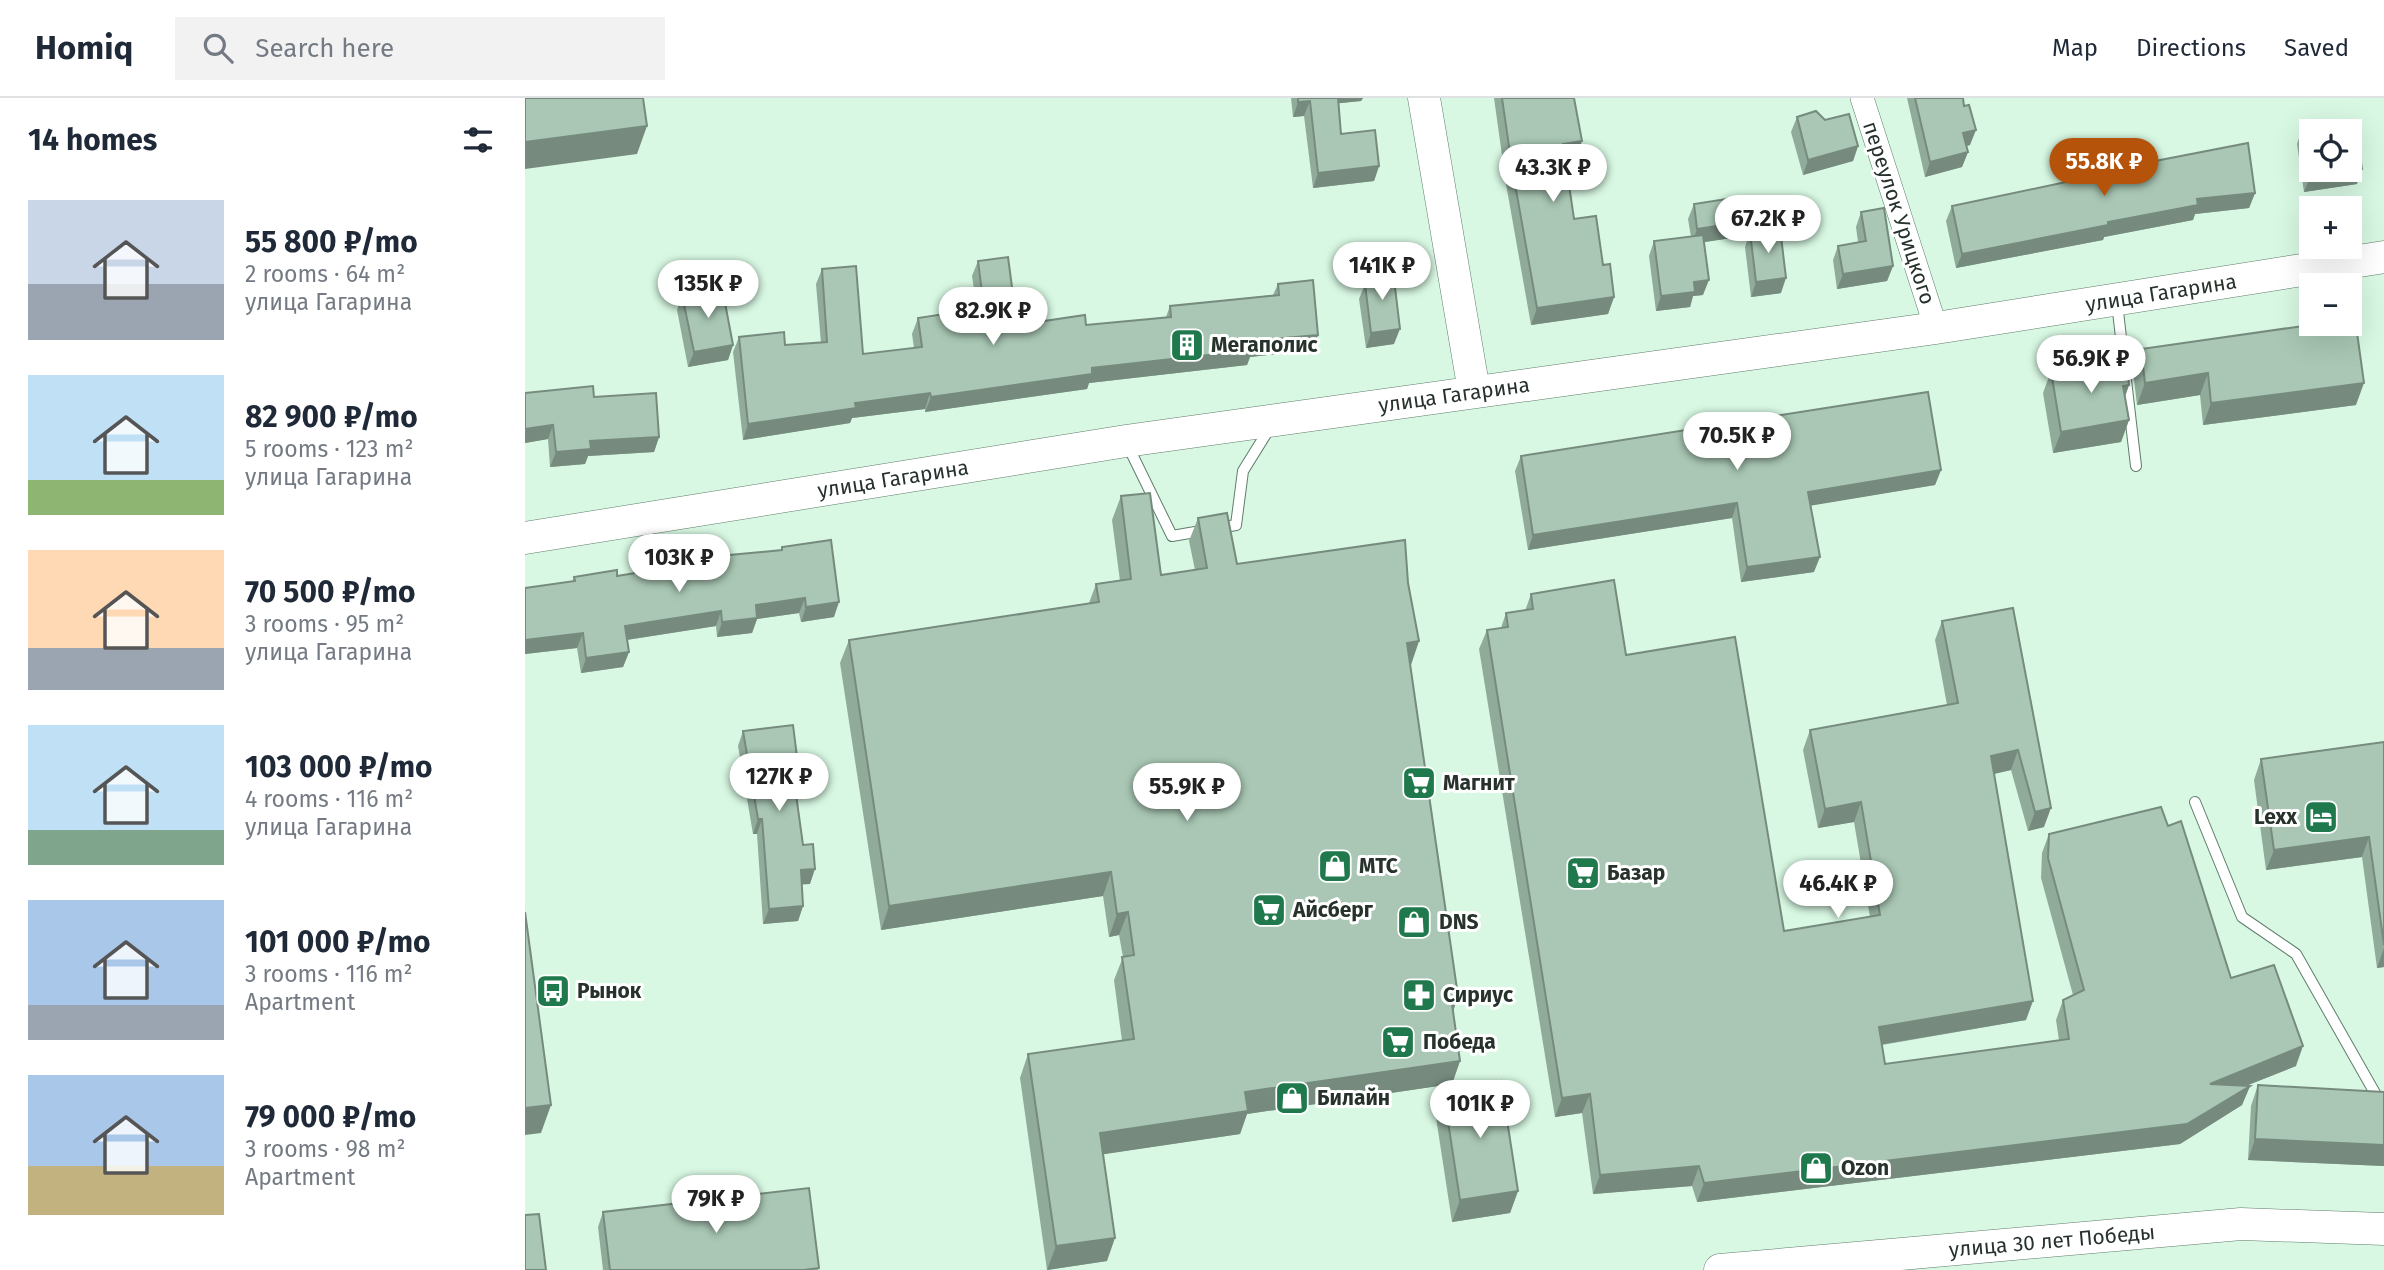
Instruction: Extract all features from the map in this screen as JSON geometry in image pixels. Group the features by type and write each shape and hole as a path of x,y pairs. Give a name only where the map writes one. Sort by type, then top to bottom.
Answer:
{"street":[{"path":"1424,98 1474,391"},
{"name":"переулок Урицкого","path":"1862,98 1936,328"},
{"name":"улица Гагарина","path":"525,538 1126,441 1936,328 2384,257"},
{"name":"улица 30 лет Победы","path":"1720,1270 2241,1224 2384,1229"}],"lane":[{"path":"2116,300 2136,466"},
{"path":"1126,441 1172,536 1236,525 1243,471 1274,422"},
{"path":"2195,802 2242,917 2296,954 2384,1109"}],"building":[{"path":"525,98 643,98 647,126 525,142"},
{"path":"1298,98 1338,98 1341,134 1375,130 1379,166 1318,173 1310,101 1298,102"},
{"path":"1502,98 1574,98 1582,141 1563,144 1574,219 1596,216 1603,265 1610,264 1614,297 1537,308"},
{"path":"1915,98 1963,98 1964,106 1969,105 1976,130 1963,133 1968,152 1930,162"},
{"path":"1816,111 1825,120 1849,114 1858,146 1808,160 1797,117"},
{"path":"2248,143 2255,193 2197,199 2198,205 1962,254 1952,206 2066,182 2065,178 2133,166 2130,153 2153,148 2155,161"},
{"path":"1740,197 1743,222 1697,229 1694,204"},
{"path":"1884,208 1893,266 1843,274 1838,246 1866,241 1861,212"},
{"path":"1780,228 1786,278 1756,282 1750,232"},
{"path":"1703,235 1709,280 1694,282 1695,292 1661,296 1654,241"},
{"path":"1008,257 1017,325 1085,315 1086,325 1171,317 1170,306 1279,295 1278,284 1313,280 1318,335 1252,341 1253,350 1092,368 1092,374 931,397 930,393 855,403 856,408 748,424 739,337 784,332 785,345 827,342 822,269 856,266 863,354 922,347 918,318 984,308 978,261"},
{"path":"1393,271 1400,329 1371,333 1365,284 1371,274"},
{"path":"722,287 733,345 694,352 682,295"},
{"path":"2299,327 2299,336 2357,336 2364,383 2211,403 2208,373 2145,383 2141,349"},
{"path":"2126,359 2129,385 2123,386 2129,420 2061,432 2051,371"},
{"path":"593,386 594,397 656,393 659,437 590,441 591,449 556,452 553,425 525,429 525,393"},
{"path":"1928,392 1941,470 1808,492 1820,557 1747,567 1737,503 1533,535 1521,456"},
{"name":"Айсберг","path":"1150,493 1161,575 1207,568 1198,518 1227,513 1237,564 1405,540 1408,583 1419,641 1407,643 1458,996 1451,997 1460,1061 1245,1092 1248,1111 1100,1133 1115,1238 1056,1246 1028,1054 1134,1039 1122,957 1134,955 1128,912 1117,914 1111,872 889,906 849,640 1099,602 1096,584 1131,579 1121,496"},
{"path":"831,540 839,602 806,607 805,598 756,605 757,618 722,622 721,611 625,626 629,652 586,658 583,633 525,640 525,588 575,581 574,577 617,570 617,576 708,561 708,557 782,550 782,547"},
{"path":"1614,580 1626,655 1735,637 1784,931 1880,915 1861,802 1825,809 1810,730 1958,703 1942,621 2013,608 2051,808 2035,812 2018,750 1991,756 2033,1001 1879,1027 1885,1064 2069,1039 2063,1000 2084,990 2048,858 2049,834 2161,807 2168,826 2181,821 2231,978 2274,965 2303,1046 2210,1084 2250,1086 2187,1124 1704,1183 1699,1166 1600,1175 1590,1094 1562,1098 1487,630 1508,627 1506,613 1533,609 1531,594"},
{"path":"793,725 797,757 791,758 803,845 813,844 815,869 801,870 803,906 769,909 762,819 758,819 743,731"},
{"name":"Lexx","path":"2384,742 2384,945 2369,837 2274,850 2261,759"},
{"path":"525,912 551,1105 525,1108"},
{"path":"1501,1081 1518,1191 1460,1200 1443,1089"},
{"path":"2258,1085 2384,1092 2384,1145 2255,1139"},
{"path":"809,1188 819,1268 610,1270 603,1212"},
{"path":"539,1214 546,1270 525,1270 525,1215"}],"place":[{"name":"Мегаполис","path":"1187,345"},
{"name":"Магнит","path":"1419,783"},
{"name":"Lexx","path":"2321,817"},
{"name":"МТС","path":"1335,866"},
{"name":"Базар","path":"1583,873"},
{"name":"Айсберг","path":"1269,910"},
{"name":"DNS","path":"1414,922"},
{"name":"Рынок","path":"553,991"},
{"name":"Сириус","path":"1419,995"},
{"name":"Победа","path":"1398,1042"},
{"name":"Билайн","path":"1292,1098"},
{"name":"Ozon","path":"1816,1168"}]}
